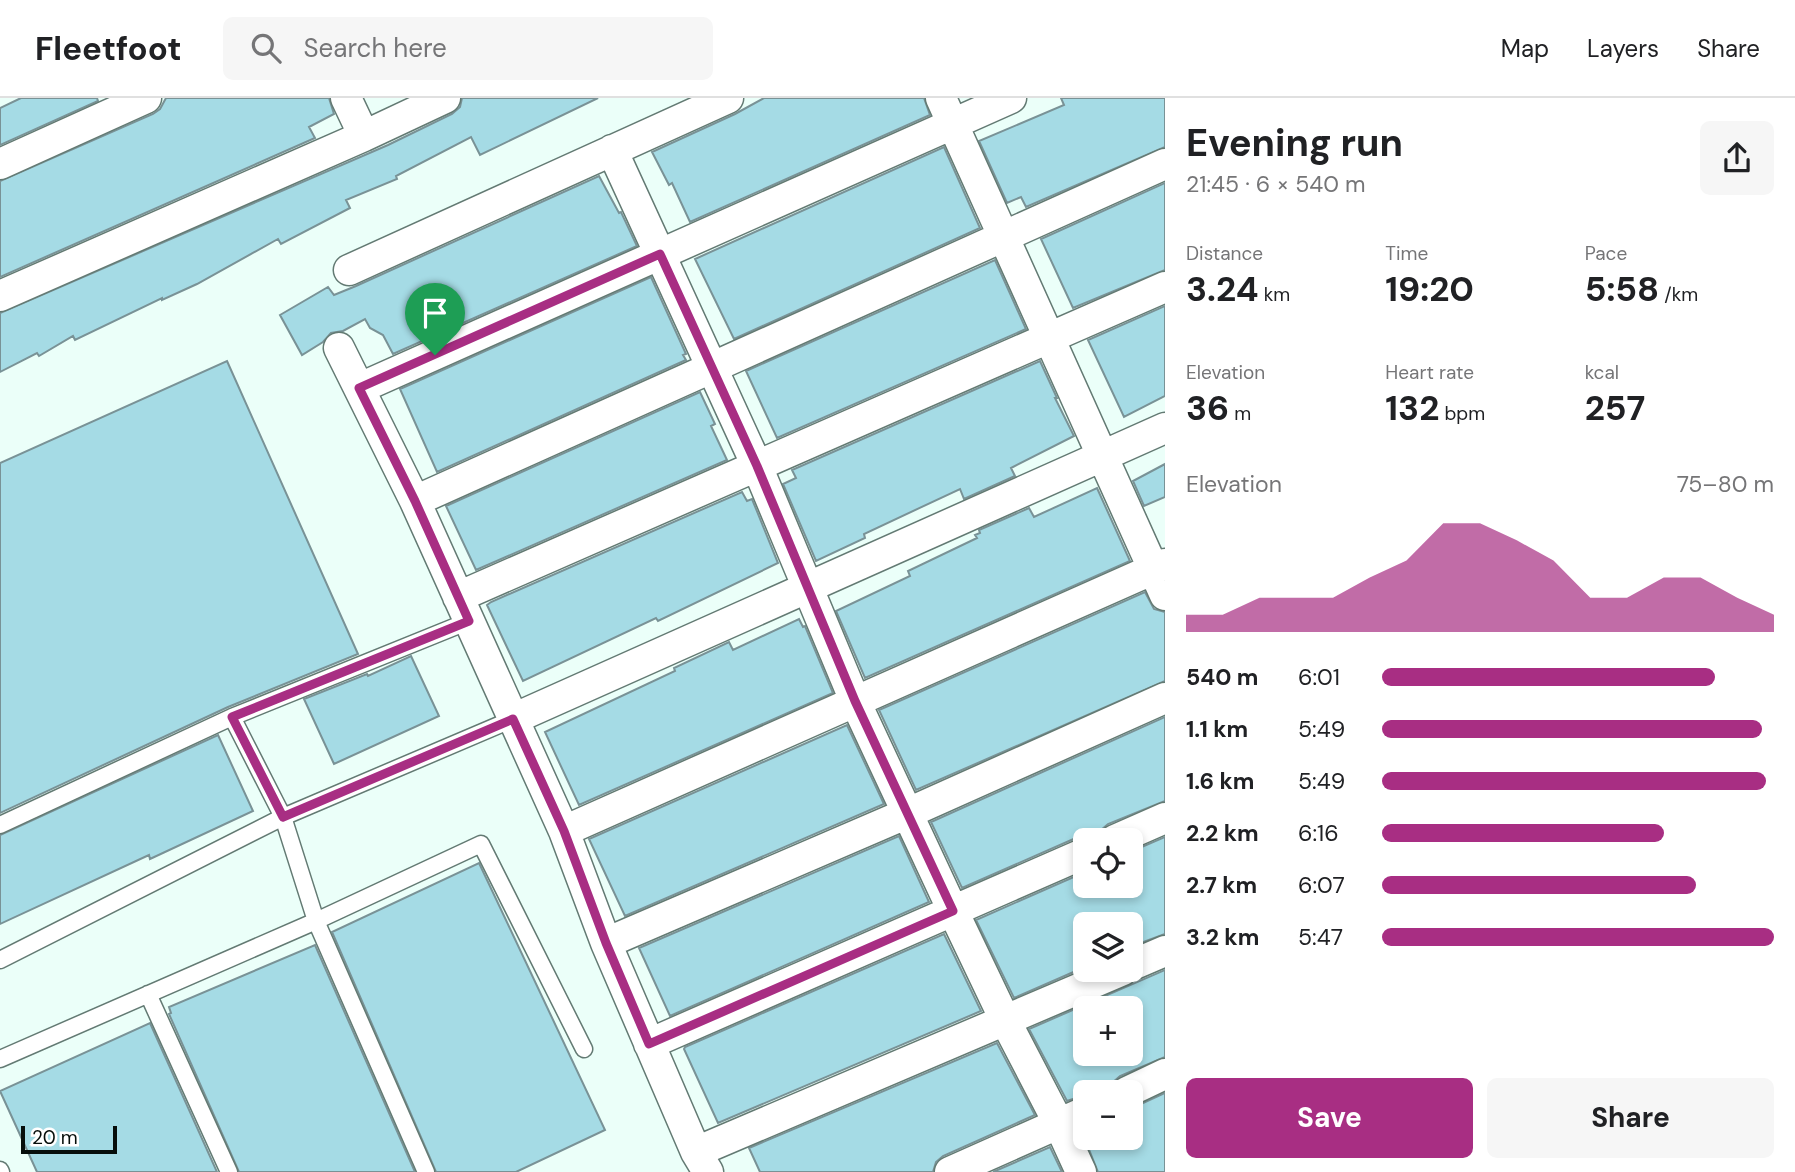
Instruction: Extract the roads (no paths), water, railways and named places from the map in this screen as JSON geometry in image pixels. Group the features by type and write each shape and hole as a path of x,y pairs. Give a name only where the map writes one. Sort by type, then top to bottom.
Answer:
{"street":[{"path":"0,164 146,98"},
{"path":"345,98 363,136"},
{"path":"0,296 445,98"},
{"path":"349,270 728,98"},
{"path":"359,388 660,254 947,111 1011,98"},
{"path":"564,831 855,701 1161,576 1103,456 947,111"},
{"path":"612,150 757,466 855,701 953,911 1006,1020 1072,1118 1081,1172"},
{"path":"415,501 1165,164"},
{"path":"463,609 757,466 1165,287"},
{"path":"339,348 415,501 564,831 606,943 702,1162 1006,1020 1095,982"},
{"path":"513,719 1165,428"},
{"path":"606,943 908,813 1165,698"},
{"path":"1142,828 1165,818"},
{"path":"649,1044 1073,858"},
{"path":"1143,960 1165,951"},
{"path":"1143,1084 1165,1074"},
{"path":"950,1172 1072,1118"}],"lane":[{"path":"0,825 463,609"},
{"path":"232,717 283,817 316,921 426,1172"},
{"path":"0,960 283,817 513,719"},
{"path":"0,1059 316,921 481,844 584,1049"},
{"path":"148,994 229,1172"}]}
